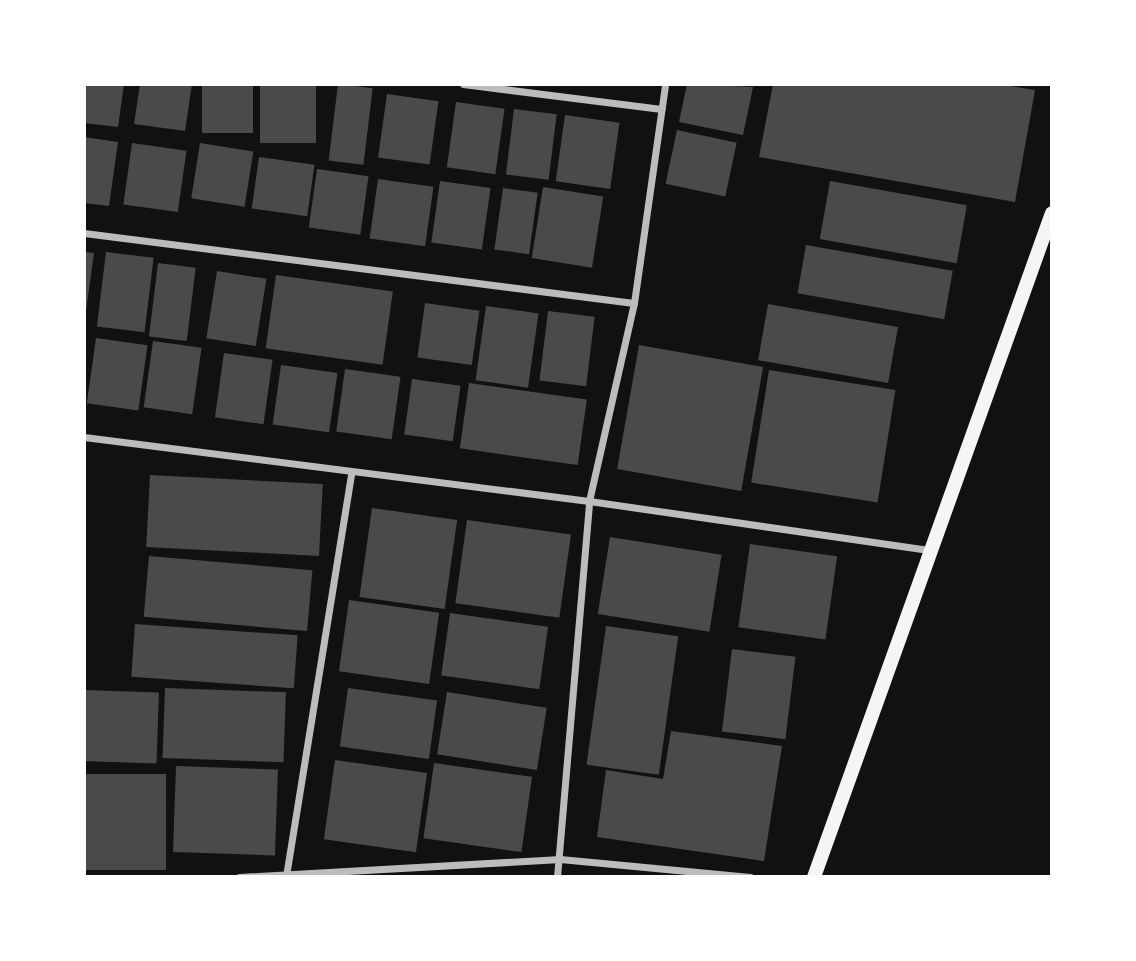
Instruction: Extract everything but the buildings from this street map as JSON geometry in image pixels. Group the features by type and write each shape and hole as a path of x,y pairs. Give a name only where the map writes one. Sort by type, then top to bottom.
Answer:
{"main road":[{"path":"814,877 934,551 1052,213"}],"street":[{"path":"463,84 661,109"},
{"path":"556,877 560,859 589,500 634,303 665,84"},
{"path":"84,233 634,303"},
{"path":"84,437 351,473 589,500 934,551"},
{"path":"286,875 351,473"},
{"path":"239,877 560,859 750,877"}]}
